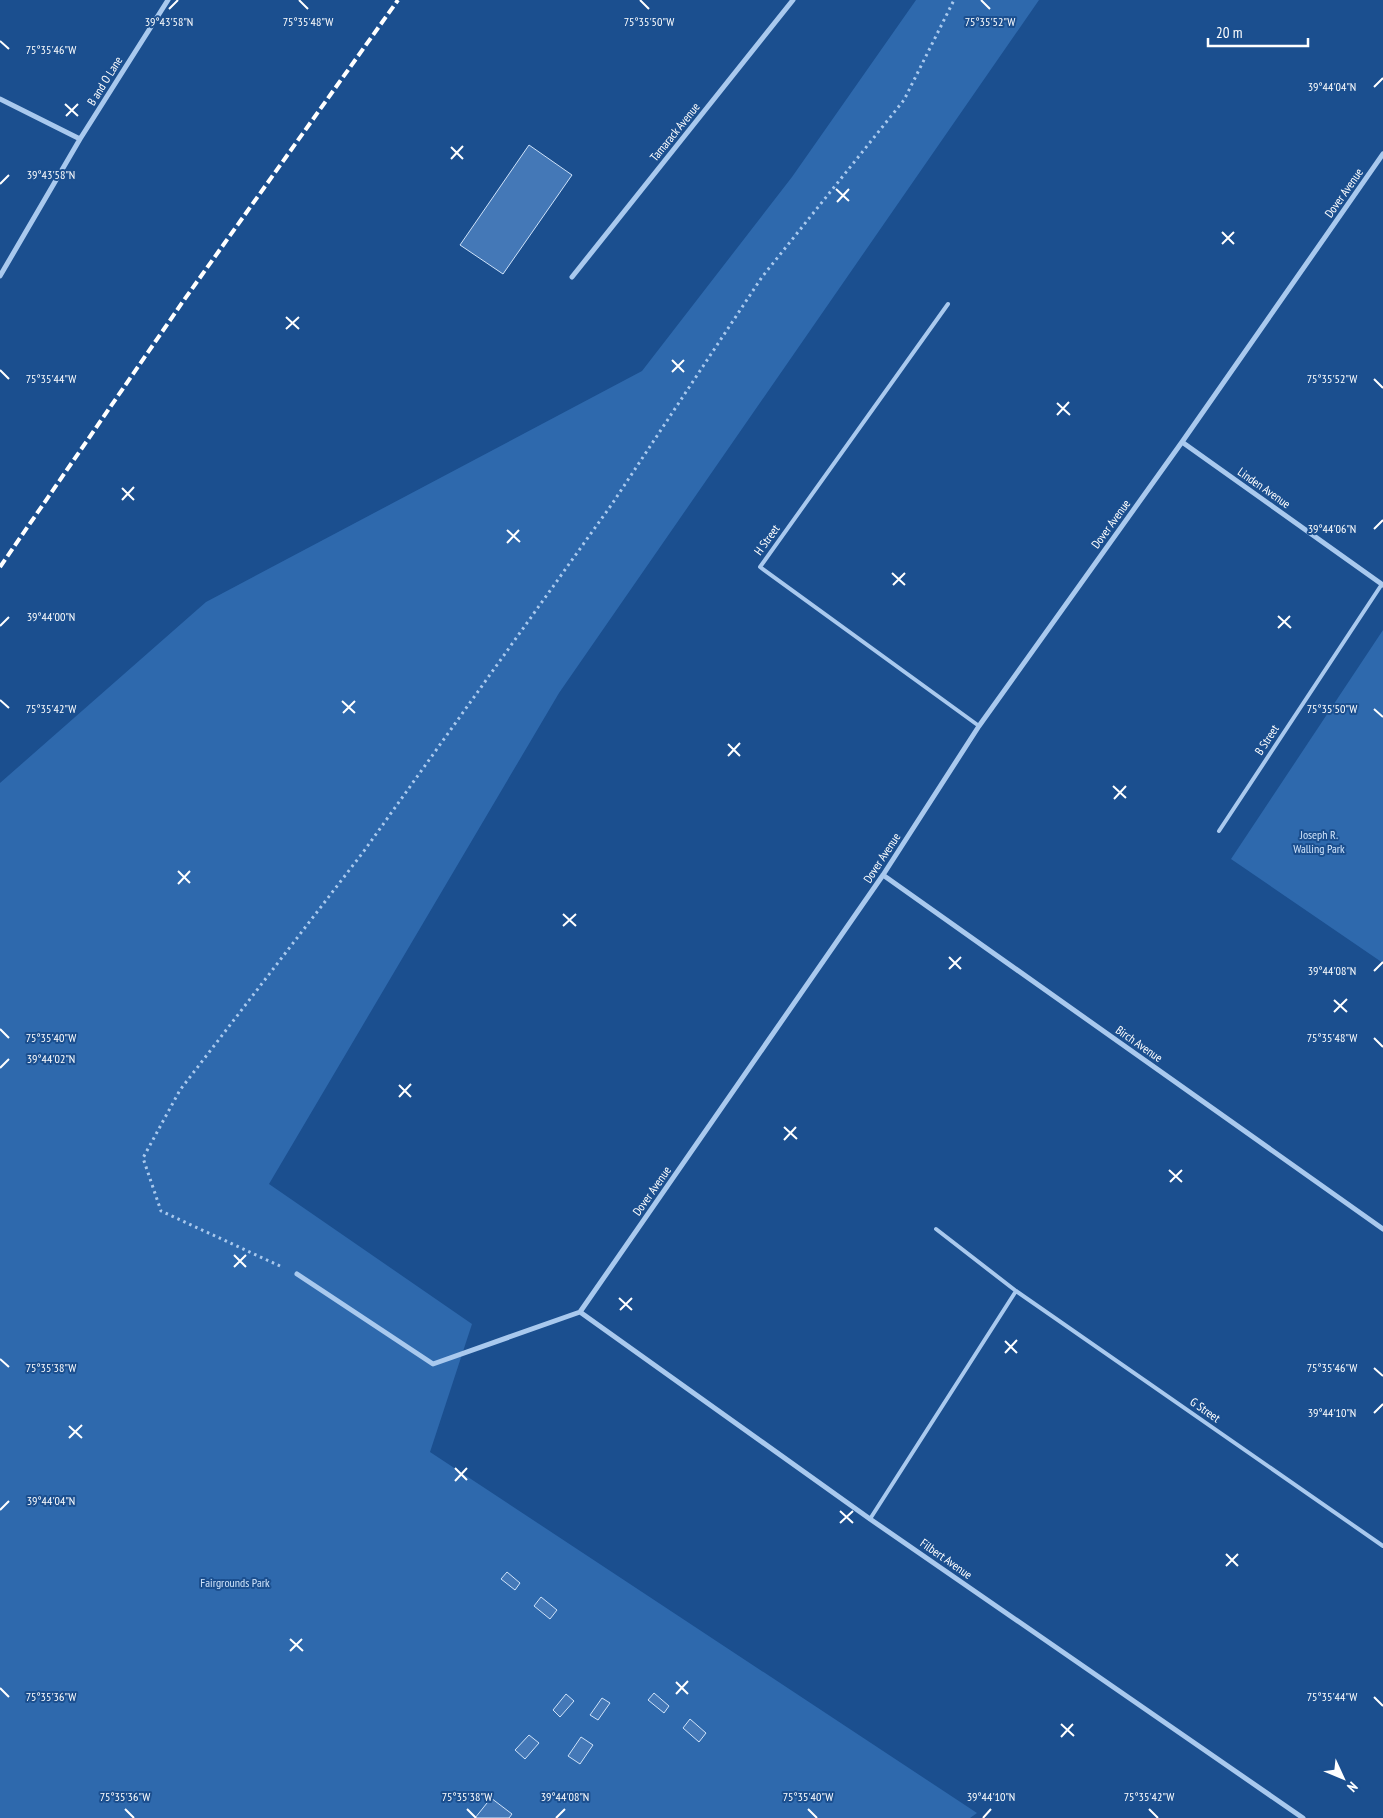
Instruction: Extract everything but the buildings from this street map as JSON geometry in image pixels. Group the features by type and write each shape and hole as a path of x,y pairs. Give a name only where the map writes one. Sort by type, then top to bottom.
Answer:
{"street":[{"name":"B and O Lane","path":"0,276 80,139 168,0"},
{"name":"Tamarack Avenue","path":"572,277 793,0"},
{"path":"0,99 80,139"},
{"name":"Dover Avenue","path":"580,1312 883,875 979,726 1182,442 1383,154"},
{"name":"Linden Avenue","path":"1182,442 1383,585"},
{"name":"Birch Avenue","path":"883,875 1383,1229"},
{"path":"297,1274 433,1364 580,1312"},
{"name":"Filbert Avenue","path":"580,1312 870,1519 1303,1818"}],"lane":[{"name":"H Street","path":"948,304 760,566 979,726"},
{"name":"B Street","path":"1219,831 1383,585"},
{"name":"G Street","path":"936,1229 1016,1292 1383,1546"},
{"path":"870,1519 1016,1292"}],"path":[{"path":"297,1274 161,1211 142,1158 180,1090 388,818 612,504 762,277 904,100 954,0"}],"green space":[{"name":"Fairgrounds Park","path":"916,0 1039,0 559,693 269,1184 472,1324 430,1452 977,1813 970,1818 0,1818 0,783 206,602 642,371 792,177"},
{"name":"Joseph R. Walling Park","path":"1383,630 1383,963 1231,859"}],"railway":[{"path":"0,567 184,300 398,0"}]}
